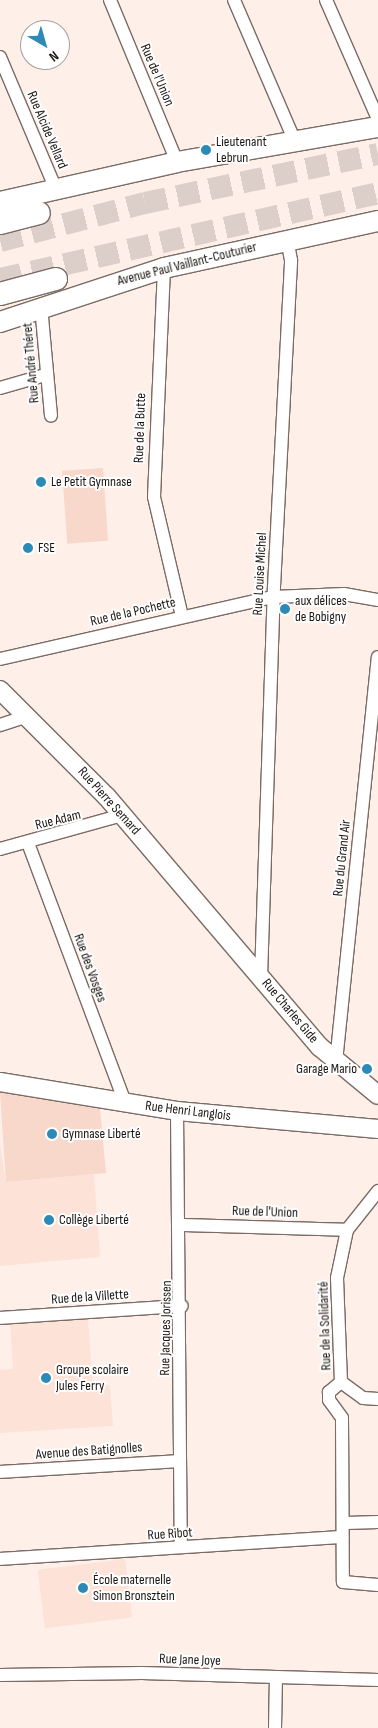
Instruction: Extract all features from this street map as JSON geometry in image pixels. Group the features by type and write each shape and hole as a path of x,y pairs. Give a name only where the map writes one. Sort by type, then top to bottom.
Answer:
{"highway":[{"path":"0,223 39,213"},
{"path":"0,294 56,279"}],"main road":[{"path":"0,202 55,187 177,162 296,144 378,127"},
{"name":"Avenue Paul Vaillant-Couturier","path":"0,322 41,306 164,268 287,240 378,222"},
{"name":"Rue Pierre Semard","path":"0,690 123,815 212,916"},
{"name":"Rue Charles Gide","path":"212,916 261,977 336,1062 378,1095"},
{"name":"Rue Henri Langlois","path":"0,1082 177,1111 378,1129"}],"street":[{"name":"Rue de l'Union","path":"110,0 177,162"},
{"path":"234,0 296,144"},
{"path":"326,0 378,120"},
{"name":"Rue Alcide Vellard","path":"0,57 55,187"},
{"name":"Rue Louise Michel","path":"261,977 273,597 291,260 287,240"},
{"name":"Rue de la Butte","path":"164,268 154,497 182,616"},
{"name":"Rue André Théret","path":"41,306 45,375 51,416"},
{"path":"0,388 45,375"},
{"name":"Rue de la Pochette","path":"0,659 182,616 273,597 344,594 378,600"},
{"name":"Rue du Grand Air","path":"336,1062 378,657"},
{"path":"0,725 27,716"},
{"name":"Rue Adam","path":"0,849 28,843 123,815"},
{"name":"Rue des Vosges","path":"28,843 125,1103"},
{"name":"Rue Jacques Jorissen","path":"177,1111 182,1306 179,1461 181,1546"},
{"name":"Rue de la Solidarité","path":"342,1382 338,1278 347,1230 378,1191"},
{"name":"Rue de l'Union","path":"181,1225 347,1230"},
{"name":"Rue de la Villette","path":"0,1318 182,1306"},
{"path":"378,1399 357,1394 342,1382 329,1392 329,1400 342,1418 346,1523 342,1537 343,1582 378,1585"},
{"name":"Avenue des Batignolles","path":"0,1472 179,1461"},
{"path":"346,1523 378,1522"},
{"name":"Rue Ribot","path":"0,1558 342,1537"},
{"name":"Rue Jane Joye","path":"0,1675 378,1680"},
{"path":"275,1728 276,1678"}],"shaded area":[{"path":"103,468 108,541 67,544 62,471"},
{"name":"Gymnase Liberté","path":"10,1090 100,1108 106,1173 6,1182 0,1092"},
{"name":"Collège Liberté","path":"0,1146 6,1182 94,1174 100,1257 0,1266"},
{"name":"Groupe scolaire Jules Ferry","path":"88,1318 93,1386 110,1385 113,1426 0,1433 0,1370 13,1369 10,1324"},
{"name":"École maternelle Simon Bronsztein","path":"125,1559 132,1618 45,1628 38,1570"}],"tunnel":[{"path":"0,241 145,203 378,154"},
{"path":"0,279 378,193"}],"place":[{"name":"Lieutenant Lebrun","path":"206,150"},
{"name":"Le Petit Gymnase","path":"41,482"},
{"name":"FSE","path":"28,548"},
{"name":"aux délices de Bobigny","path":"285,609"},
{"name":"Garage Mario","path":"367,1069"},
{"name":"Gymnase Liberté","path":"52,1134"},
{"name":"Collège Liberté","path":"49,1220"},
{"name":"Groupe scolaire Jules Ferry","path":"46,1378"},
{"name":"École maternelle Simon Bronsztein","path":"83,1588"}]}
